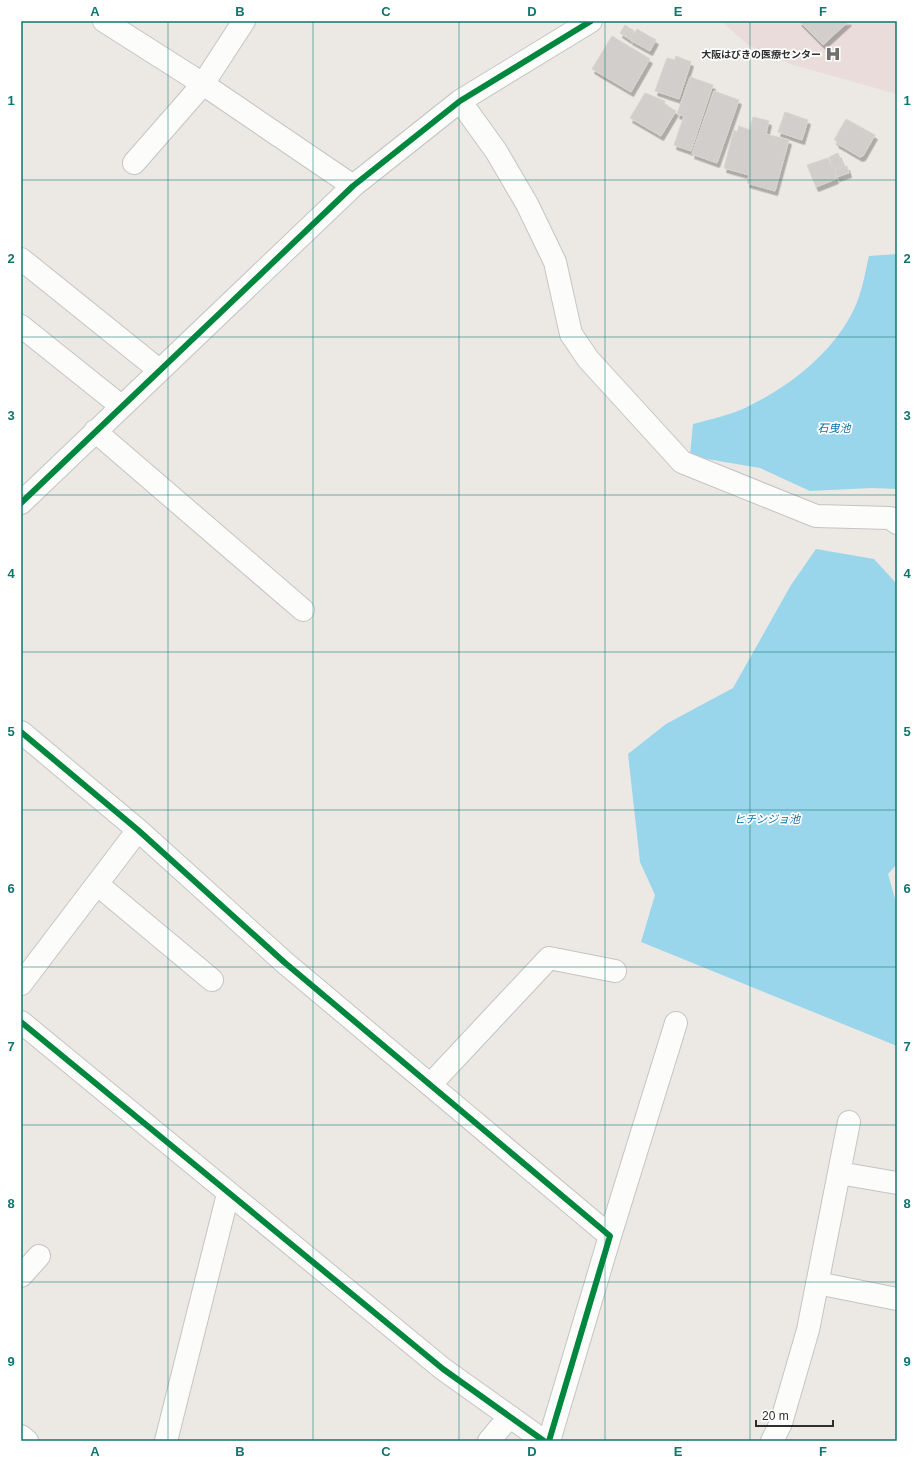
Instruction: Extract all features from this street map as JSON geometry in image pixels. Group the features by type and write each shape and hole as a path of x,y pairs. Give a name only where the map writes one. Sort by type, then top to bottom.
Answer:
{"street":[{"path":"104,21 203,84 353,186"},
{"path":"134,163 203,84 244,21"},
{"path":"21,503 94,431 353,186 460,101 591,21"},
{"path":"460,101 496,152 527,204 555,262 570,334 588,359 682,462 816,516 890,518 897,523"},
{"path":"21,259 159,370"},
{"path":"21,326 121,406"},
{"path":"94,431 303,610"},
{"path":"21,732 138,830 284,962 610,1236"},
{"path":"21,984 138,830"},
{"path":"97,884 212,980"},
{"path":"430,1085 549,958 615,972"},
{"path":"21,1022 443,1370 544,1441"},
{"path":"549,1441 610,1236 676,1023"},
{"path":"772,1441 780,1423 808,1330 849,1122"},
{"path":"839,1173 897,1183"},
{"path":"166,1441 228,1194"},
{"path":"21,1276 39,1256"},
{"path":"817,1282 897,1299"},
{"path":"489,1441 509,1417"},
{"path":"21,1436 27,1441"}],"shaded area":[{"name":"大阪はびきの医療センター","path":"721,21 897,21 897,94 790,64 748,45"}],"water":[{"name":"石曳池","path":"897,254 897,489 872,488 810,491 760,468 690,455 693,424 749,406 795,378 823,353 845,325 857,303 869,256"},
{"name":"ヒチンジョ池","path":"816,549 874,559 897,584 897,864 888,874 897,906 897,1046 641,942 655,895 640,862 628,754 666,724 733,688 791,585"}],"building":[{"path":"799,21 849,21 823,45"},
{"path":"625,25 634,31 629,39 620,33"},
{"path":"637,29 656,40 650,51 630,40"},
{"path":"612,36 650,59 631,92 592,69"},
{"path":"676,56 691,62 679,99 655,91 667,58 675,60"},
{"path":"690,77 713,85 691,151 674,145 684,116 677,114"},
{"path":"714,91 739,100 717,163 692,154"},
{"path":"645,93 665,101 664,104 676,111 661,136 630,118"},
{"path":"785,112 808,120 802,140 778,132"},
{"path":"753,117 769,121 766,134 789,140 775,191 747,183 749,175 724,168 734,130 737,132 739,126 750,130"},
{"path":"846,119 875,135 863,156 860,157 836,143 837,141 834,140"},
{"path":"838,153 843,166 834,169 829,157"},
{"path":"828,158 836,179 816,187 807,165"},
{"path":"847,166 849,173 837,177 835,170"}],"cycle path":[{"path":"21,503 353,186 460,101 591,21"},
{"path":"21,732 138,830 284,962 610,1236 549,1441"},
{"path":"21,1022 443,1369 544,1441"}],"place":[{"name":"大阪はびきの医療センター","path":"833,54"}]}
